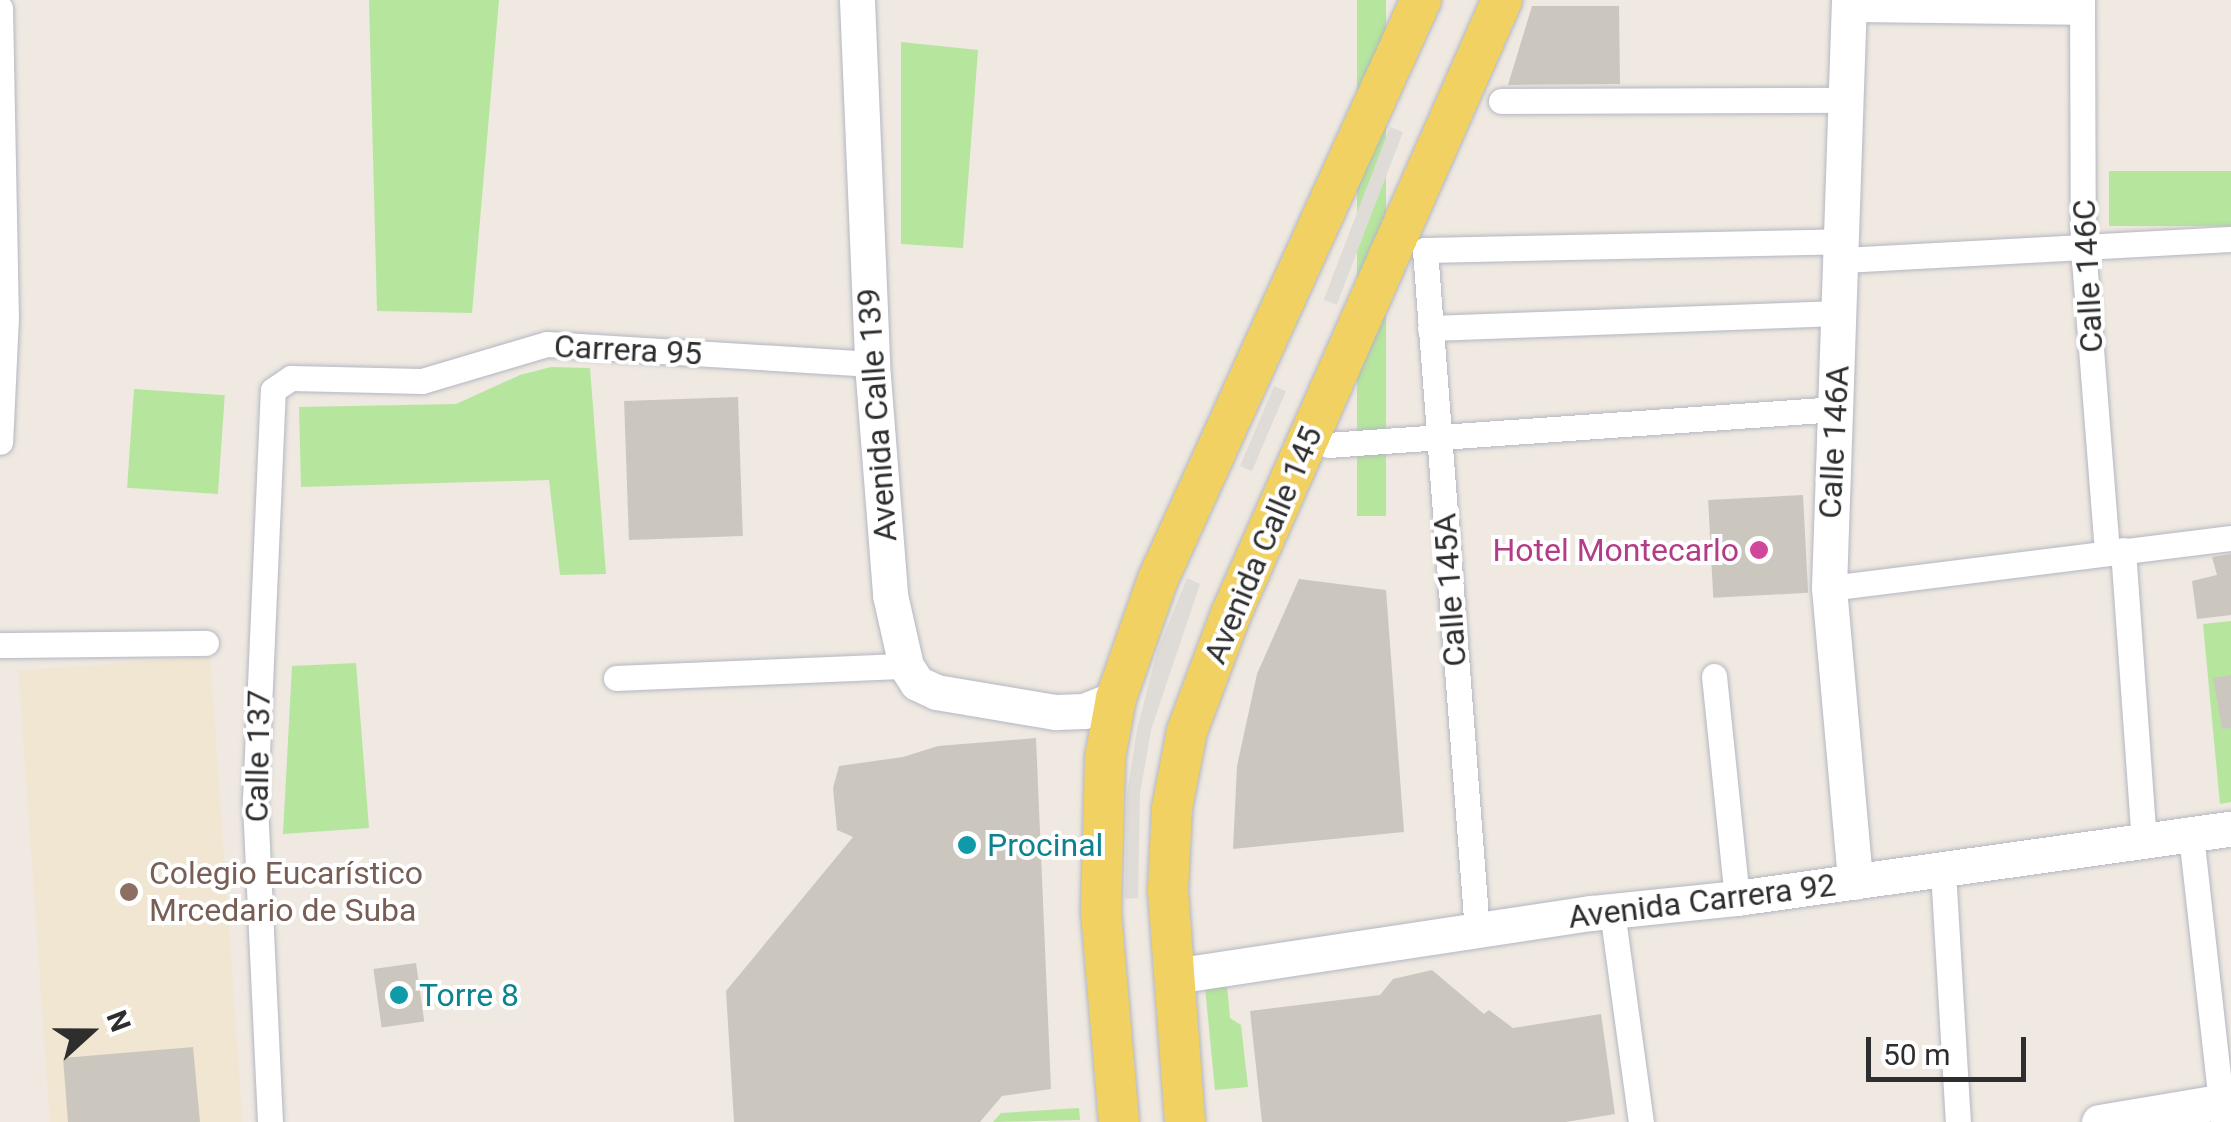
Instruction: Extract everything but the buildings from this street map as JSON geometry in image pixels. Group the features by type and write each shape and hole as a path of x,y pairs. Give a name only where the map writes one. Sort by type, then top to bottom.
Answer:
{"main road":[{"name":"Avenida Calle 139","path":"857,0 872,364 890,595 906,666"},
{"path":"1120,1122 1101,914 1105,758 1116,698 1158,579 1421,0"},
{"name":"Avenida Calle 145","path":"1185,1122 1169,849 1180,760 1196,703 1231,614 1502,0"},
{"name":"Calle 146A","path":"1849,5 1849,100 1829,588 1855,882"},
{"path":"906,666 918,683 936,692 1056,712 1084,711 1116,698"},
{"path":"1056,712 1105,758"},
{"name":"Avenida Carrera 92","path":"1174,976 1612,911 1944,871 2231,828"},
{"path":"2099,1122 2225,1108"}],"street":[{"path":"1849,5 2082,6"},
{"name":"Calle 146C","path":"2082,6 2083,246 2144,842"},
{"path":"0,8 0,442"},
{"path":"1501,101 1849,100"},
{"path":"1842,250 2231,239"},
{"name":"Calle 145A","path":"1477,931 1425,250 1842,250"},
{"path":"1430,328 1840,313"},
{"name":"Carrera 95","path":"273,390 291,378 422,381 547,344 872,364"},
{"name":"Calle 137","path":"270,1122 255,798 273,390"},
{"path":"1328,445 1836,409"},
{"path":"1829,588 2231,538"},
{"path":"0,645 206,643"},
{"path":"616,678 906,666"},
{"path":"1714,676 1737,898"},
{"path":"2191,835 2225,1108"},
{"path":"1944,871 1958,1122"},
{"path":"1612,911 1641,1122"}],"shaded area":[{"path":"1390,127 1403,132 1337,305 1324,300"},
{"path":"1274,386 1286,391 1252,471 1240,466"},
{"path":"1187,578 1200,584 1151,730 1140,794 1138,898 1125,899 1127,794 1137,729 1157,652"},
{"name":"Colegio Eucarístico Mrcedario de Suba","path":"210,657 243,1122 50,1122 18,670"}],"green space":[{"path":"369,0 499,0 472,313 377,311"},
{"path":"1357,0 1386,0 1386,516 1357,516"},
{"path":"901,42 978,50 963,248 901,244"},
{"path":"2109,171 2231,171 2231,226 2109,226"},
{"path":"551,367 590,368 606,574 560,575 549,480 301,487 299,407 456,404 520,375"},
{"path":"134,389 225,395 218,494 127,488"},
{"path":"2231,621 2231,802 2220,804 2203,624"},
{"path":"356,663 369,828 283,834 292,666"},
{"path":"1227,985 1230,1018 1241,1025 1248,1087 1215,1090 1205,987"},
{"path":"1079,1108 1080,1120 993,1122 1001,1113"}],"place":[{"name":"Hotel Montecarlo","path":"1759,550"},
{"name":"Procinal","path":"967,845"},
{"name":"Colegio Eucarístico Mrcedario de Suba","path":"129,892"},
{"name":"Torre 8","path":"399,995"}]}
